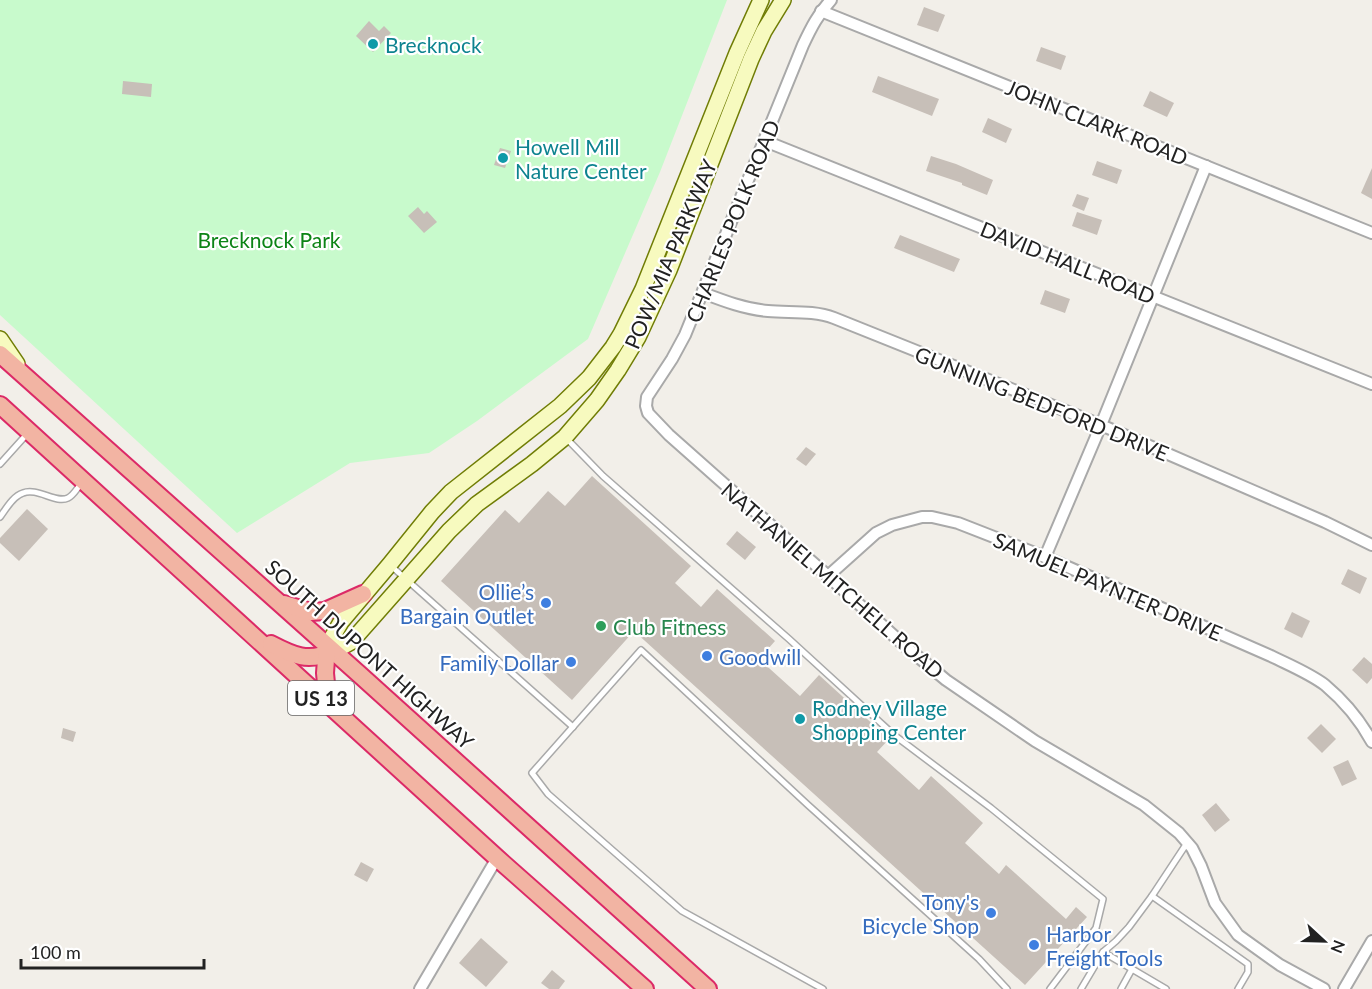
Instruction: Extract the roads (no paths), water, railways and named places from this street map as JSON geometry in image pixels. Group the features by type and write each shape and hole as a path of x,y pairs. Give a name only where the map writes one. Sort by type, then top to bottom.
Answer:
{"highway":[{"name":"SOUTH DUPONT HIGHWAY","path":"0,354 278,602 328,651 708,989"},
{"name":"US 13","path":"0,405 636,986"},
{"path":"278,602 311,612 325,611 363,594"},
{"path":"254,636 292,655 304,657 328,651 325,673 327,694 348,722"}],"main road":[{"name":"POW/MIA PARKWAY","path":"328,651 341,622 432,512 451,492 567,399 589,378 613,347 633,312 740,44 760,0"},
{"name":"POW/MIA PARKWAY","path":"328,651 351,642 449,531 477,504 532,464 565,436 597,400 618,370 638,337 669,270 751,58 783,0"},
{"path":"0,339 25,377"},
{"path":"547,416 565,436"},
{"path":"664,949 720,989"}],"street":[{"name":"CHARLES POLK ROAD","path":"669,435 648,413 647,397 679,348 704,293 803,45 821,10 831,0"},
{"name":"JOHN CLARK ROAD","path":"821,10 1372,233"},
{"name":"DAVID HALL ROAD","path":"765,141 1372,384"},
{"path":"1045,557 1206,166"},
{"name":"GUNNING BEDFORD DRIVE","path":"704,293 748,308 827,315 1101,425 1325,522 1372,545"},
{"name":"NATHANIEL MITCHELL ROAD","path":"669,435 904,646 946,680 1035,741 1144,805 1179,833 1201,866 1215,903 1238,935 1280,965 1324,989"},
{"name":"SAMUEL PAYNTER DRIVE","path":"828,576 876,533 892,525 933,517 958,523 1045,557 1271,656 1302,672 1323,684 1353,713 1365,728 1372,742"},
{"path":"420,989 497,858"},
{"path":"1344,989 1372,941"}],"lane":[{"path":"0,464 30,431"},
{"path":"565,436 603,476 789,639 894,735 991,808 1103,898 1095,928 1050,989"},
{"path":"0,517 18,495 25,491 63,500 70,497 84,480"},
{"path":"390,564 573,727"},
{"path":"823,989 682,911 548,794 532,773 640,650 979,959 1007,989"},
{"path":"1081,989 1103,952 1129,927 1187,843"},
{"path":"1152,896 1248,964 1248,972 1238,989"},
{"path":"1103,952 1166,989"},
{"path":"1121,989 1132,969"}],"place":[{"name":"Brecknock","path":"373,44"},
{"name":"Howell Mill Nature Center","path":"503,158"},
{"name":"Ollie’s Bargain Outlet","path":"546,603"},
{"name":"Club Fitness","path":"601,626"},
{"name":"Goodwill","path":"707,656"},
{"name":"Family Dollar","path":"571,662"},
{"name":"Rodney Village Shopping Center","path":"800,719"},
{"name":"Tony's Bicycle Shop","path":"991,913"},
{"name":"Harbor Freight Tools","path":"1034,945"}],"park label":[{"name":"Brecknock Park","path":"269,239"}]}
